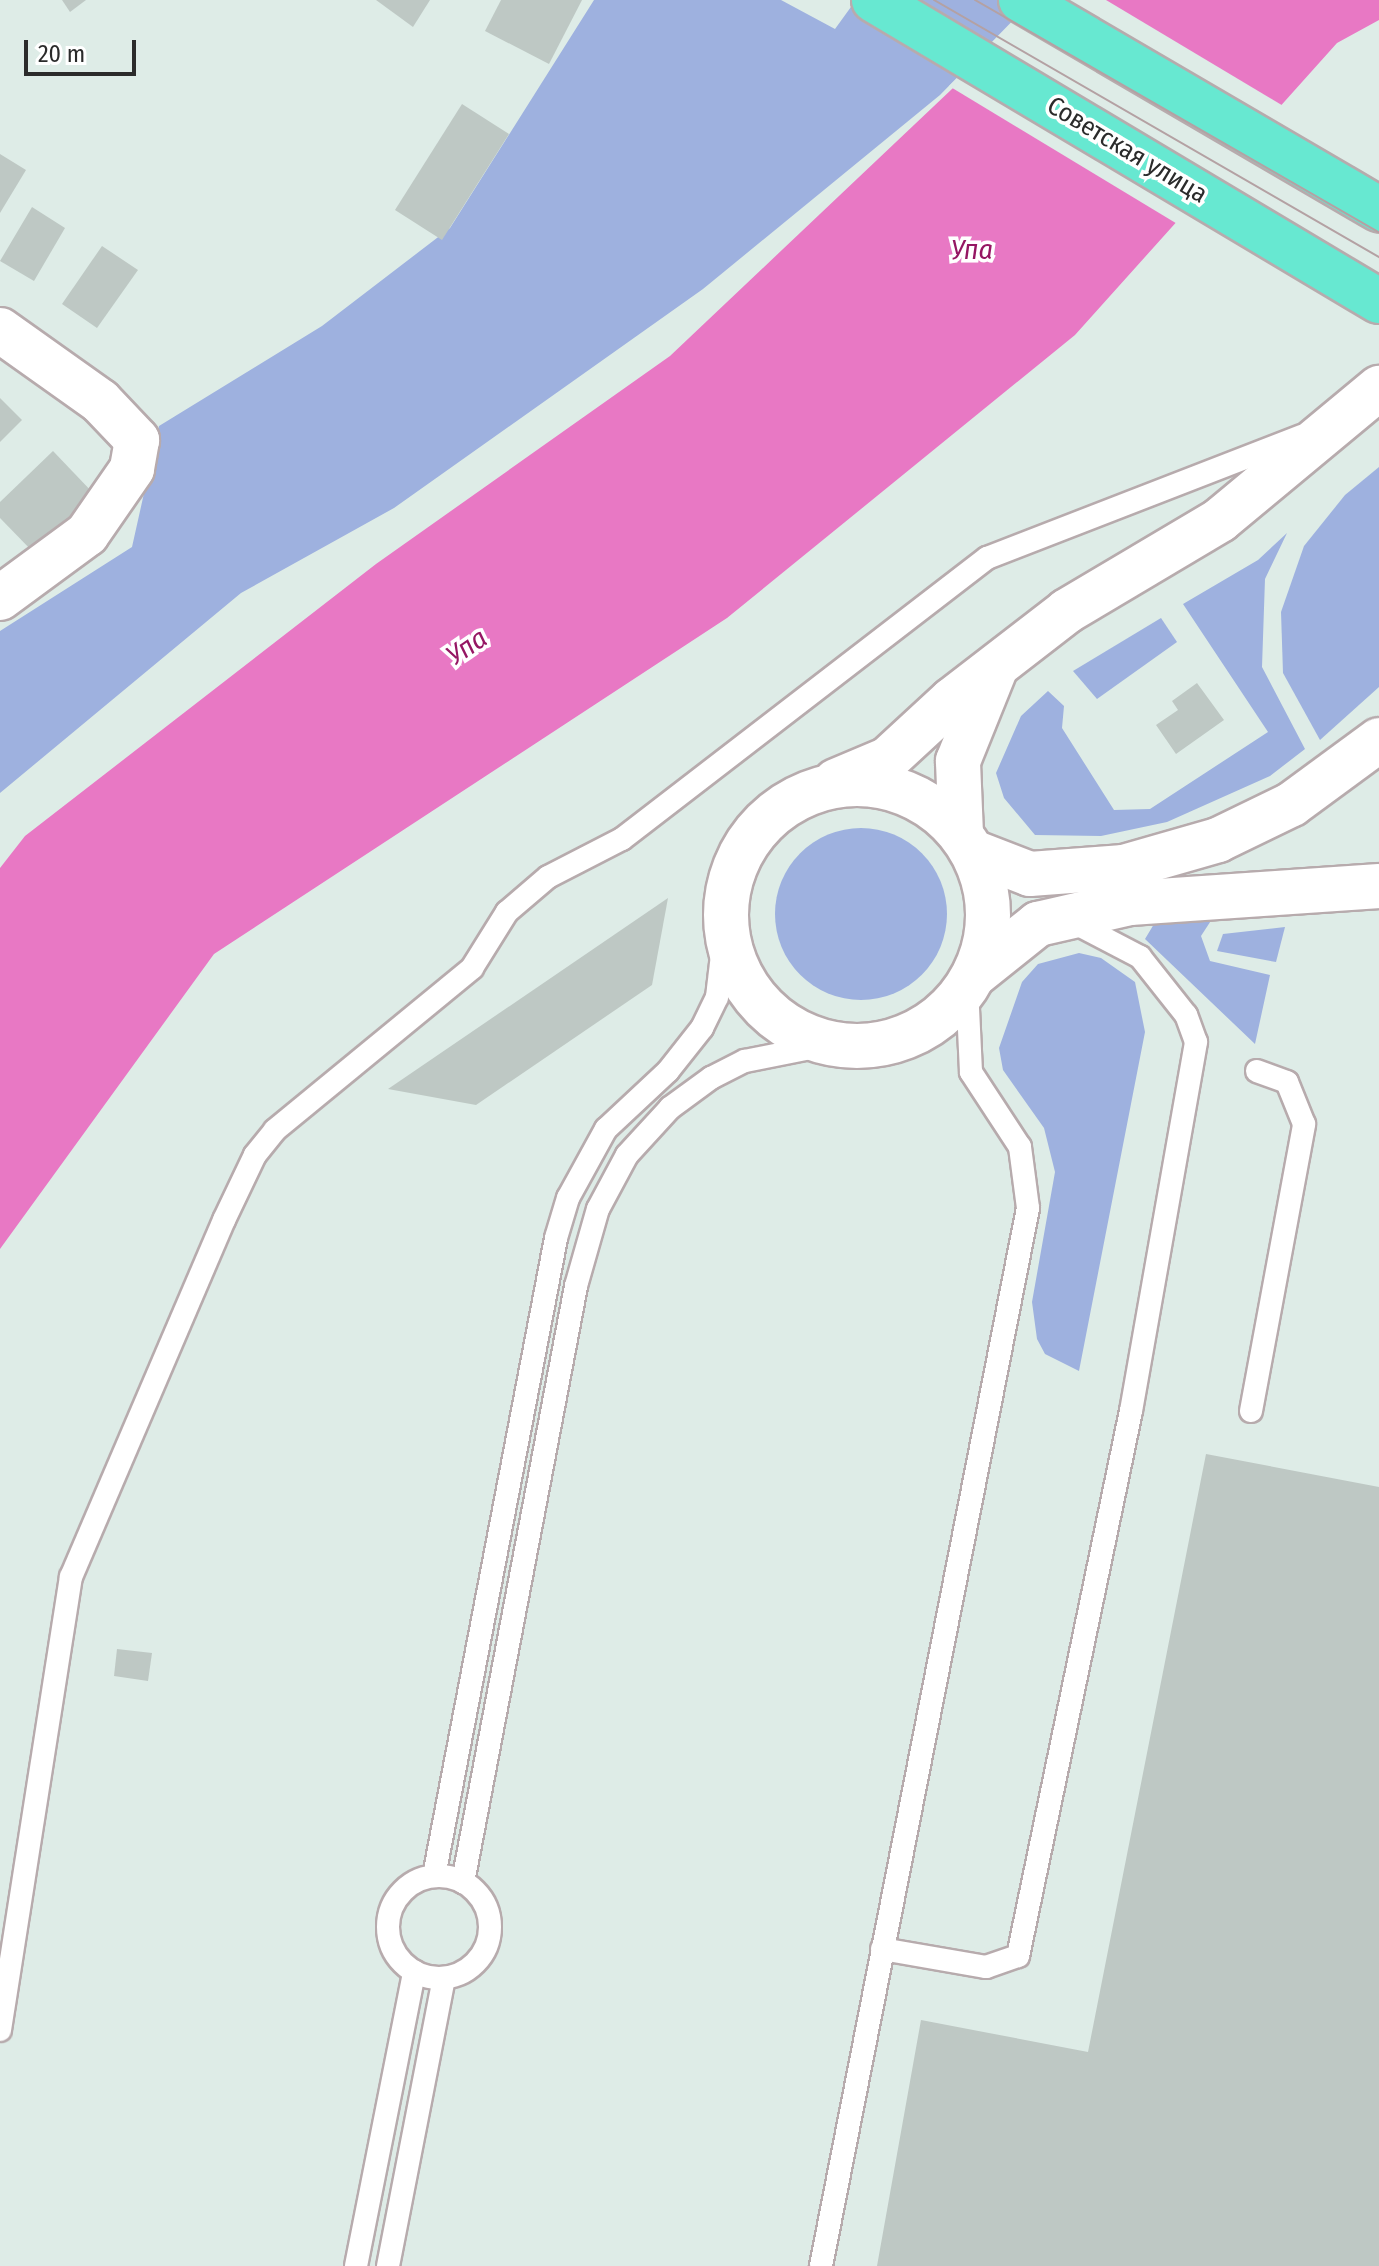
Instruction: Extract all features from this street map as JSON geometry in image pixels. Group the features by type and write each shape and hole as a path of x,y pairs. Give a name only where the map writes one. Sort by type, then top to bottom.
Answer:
{"main road":[{"name":"Советская улица","path":"874,0 1379,301"},
{"path":"1021,0 1379,209"}],"street":[{"path":"0,330 100,401 137,440 132,469 87,534 0,598"},
{"path":"1379,388 1220,520 1067,611 1005,657 888,759 779,809 749,840 731,879 726,921 735,963 757,1001 791,1029 831,1044 870,1046 907,1037 941,1017 970,981 1038,924 1130,903 1379,886"},
{"path":"970,981 989,913 967,843 958,761 982,690 1005,657"},
{"path":"817,789 856,783 896,789 932,807 967,843 1030,874 1124,867 1218,840 1280,810 1334,778 1379,740"}],"lane":[{"path":"0,2030 71,1577 224,1220 255,1155 275,1130 472,968 507,912 548,877 622,839 987,558 1341,422"},
{"path":"882,1949 986,1967 1018,1956 1131,1411 1196,1042 1186,1015 1140,957 1099,930 1060,919"},
{"path":"434,1876 556,1238 568,1198 606,1129 668,1071 702,1028 717,997 726,921"},
{"path":"821,2266 1028,1208 1020,1147 971,1072 970,981"},
{"path":"463,1882 576,1286 598,1209 627,1155 670,1108 711,1078 745,1061 831,1044"},
{"path":"1251,1411 1304,1124 1287,1082 1257,1071"},
{"path":"434,1876 463,1882 482,1900 489,1936 478,1960 444,1978 414,1972 392,1948 389,1916 405,1889 434,1876"},
{"path":"356,2266 414,1972"},
{"path":"388,2266 444,1978"}],"shaded area":[{"path":"594,0 781,0 835,29 856,0 1033,0 940,95 703,289 394,508 241,593 0,793 0,631 132,547 159,426 322,326 450,228"},
{"path":"1379,467 1379,687 1320,740 1283,673 1281,612 1304,546 1345,495"},
{"path":"1287,533 1265,579 1262,667 1305,749 1270,776 1167,822 1101,836 1035,835 1004,798 996,773 1021,716 1048,691 1064,706 1062,728 1114,810 1150,809 1268,732 1183,604 1258,560"},
{"path":"1161,618 1177,642 1097,699 1073,671"},
{"path":"861,828 894,835 922,853 940,881 947,914 940,947 922,975 894,993 861,1000 828,993 800,975 782,947 775,914 782,881 800,853 828,835"},
{"path":"1214,916 1201,936 1210,961 1270,975 1255,1044 1145,939 1154,924"},
{"path":"1285,927 1276,962 1217,951 1223,934"},
{"path":"1079,953 1101,958 1135,982 1145,1032 1079,1371 1045,1354 1037,1339 1032,1302 1055,1172 1044,1128 1003,1070 999,1048 1022,982 1038,964"}],"water":[{"name":"Упа","path":"1046,0 1379,0 1379,20 1337,43 1075,335 727,618 214,954 0,1249 0,868 25,836 376,564 670,356"}],"pier":[{"path":"1040,0 1106,0 1285,107 1179,225 949,86"}],"building":[{"path":"62,0 86,0 70,12"},
{"path":"376,0 430,0 413,27"},
{"path":"501,0 582,0 549,64 485,31"},
{"path":"462,104 509,134 442,240 395,210"},
{"path":"0,154 26,170 0,213"},
{"path":"32,207 65,228 34,281 0,261"},
{"path":"102,246 138,270 97,328 62,304"},
{"path":"0,398 22,420 0,442"},
{"path":"53,451 95,495 35,554 0,518 0,502"},
{"path":"1197,683 1224,720 1176,754 1156,725 1178,710 1172,701"},
{"path":"668,898 652,985 476,1105 388,1089"},
{"path":"1206,1454 1379,1487 1379,2266 877,2266 921,2020 1088,2052"},
{"path":"117,1649 152,1653 148,1681 114,1676"}],"tram line":[{"path":"934,0 1379,257"},
{"path":"975,0 1379,232"}]}
